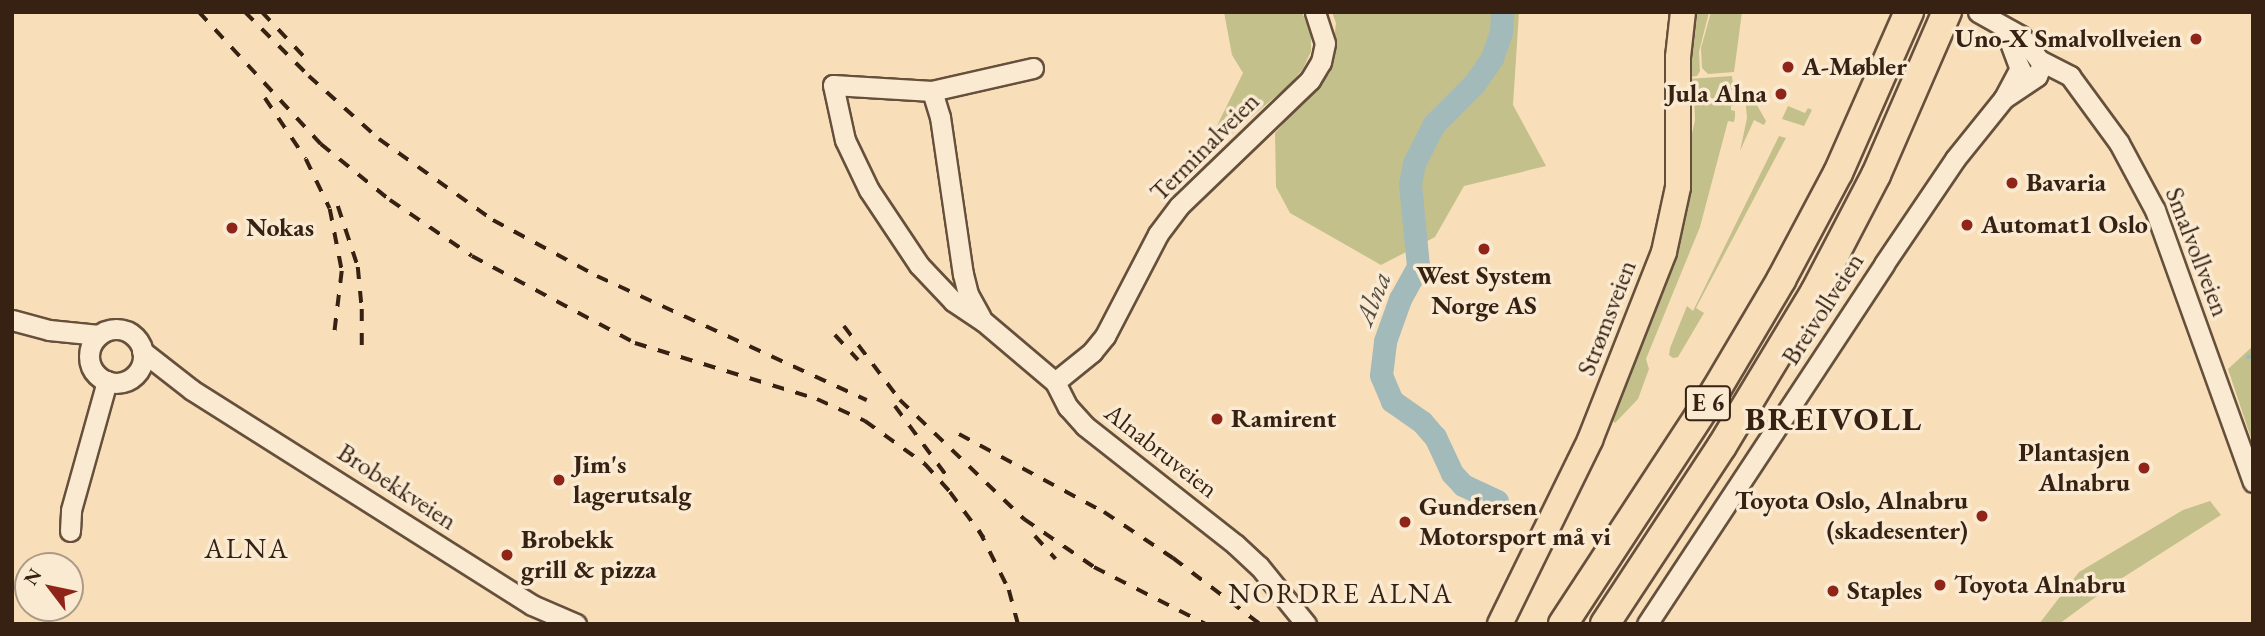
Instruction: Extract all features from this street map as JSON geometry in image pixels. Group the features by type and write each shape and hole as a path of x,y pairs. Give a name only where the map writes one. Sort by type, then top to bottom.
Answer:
{"highway":[{"name":"E 6","path":"1563,624 1716,390 1774,292 1838,173 1909,12"},
{"name":"E 6","path":"1605,624 1722,446 1815,292 1876,175 1947,12"}],"main road":[{"name":"Strømsveien","path":"1500,624 1590,440 1664,252 1678,187 1678,78 1684,12"}],"street":[{"name":"Terminalveien","path":"1055,383 1092,352 1105,336 1158,234 1179,205 1310,80 1321,62 1325,43 1315,12"},
{"name":"Smalvollveien","path":"1992,21 2021,36 2031,67 2081,94 2119,143 2155,210 2253,482"},
{"name":"Breivollveien","path":"1647,624 1932,193 2031,67"},
{"name":"Alnabruveien","path":"1033,68 932,91 833,85 845,140 869,190 919,265 953,301 983,321 1055,383 1068,407 1082,423 1235,544 1259,566 1306,624"},
{"name":"Alnabruveien","path":"932,91 940,117 963,274 968,295 983,321"},
{"path":"12,320 49,330 99,335"},
{"path":"49,330 89,359"},
{"path":"109,330 125,331 134,336 142,351 138,371 130,378 107,381 94,373 89,359 91,346 99,335 109,330"},
{"name":"Brobekkveien","path":"142,351 191,390 531,604 576,624"},
{"name":"Brobekkveien","path":"130,378 191,390"},
{"path":"70,531 71,510 107,381"}],"shaded area":[{"path":"1224,12 1302,12 1311,35 1311,51 1303,69 1288,86 1200,160 1243,73 1232,55"},
{"path":"1332,12 1519,12 1513,105 1546,166 1464,186 1435,237 1381,265 1290,213 1276,187 1275,133 1330,73 1336,23"},
{"path":"1695,12 1709,12 1699,52 1700,71 1697,76 1688,77"},
{"path":"1711,12 1742,12 1734,72 1708,74 1702,68 1701,48"},
{"path":"1732,76 1735,106 1731,106 1731,110 1735,111 1734,122 1728,121 1700,227 1646,359 1649,369 1638,399 1615,423 1611,419 1695,120 1694,98 1688,79"},
{"path":"1745,96 1754,100 1766,121 1764,125 1754,120 1740,151 1747,118"},
{"path":"1788,106 1805,113 1808,108 1812,110 1804,126 1782,119"},
{"path":"1779,136 1786,138 1696,308 1704,313 1678,357 1673,358 1669,355 1670,348 1687,306 1693,311"},
{"path":"2253,346 2253,444 2228,369"},
{"path":"2210,501 2221,515 2116,582 2059,624 2039,624 2079,572 2183,510"}],"waterway":[{"name":"Alna","path":"1497,501 1463,485 1452,473 1435,437 1422,422 1392,401 1381,375 1385,341 1400,299 1418,266 1410,184 1414,163 1434,124 1474,84 1492,58 1501,32 1502,12"},
{"path":"2248,357 2253,356"}],"railway":[{"path":"199,12 321,144 390,200 472,256 635,343 817,399 865,421 925,464 984,538"},
{"path":"245,12 309,76 379,139 493,220 597,276 867,400"},
{"path":"262,12 310,63"},
{"path":"265,98 306,159 330,209 342,271 334,337"},
{"path":"338,206 358,267 362,355"},
{"path":"844,326 900,400 1024,519 1094,567 1206,624"},
{"path":"835,335 858,360"},
{"path":"895,406 949,479"},
{"path":"959,434 1104,512 1173,558 1260,624"},
{"path":"979,530 1009,590 1018,624"},
{"path":"1035,536 1056,559"}],"place":[{"name":"Uno-X Smalvollveien","path":"2196,39"},
{"name":"A-Møbler","path":"1788,67"},
{"name":"Jula Alna","path":"1781,94"},
{"name":"Bavaria","path":"2012,183"},
{"name":"Automat1 Oslo","path":"1967,225"},
{"name":"Nokas","path":"232,228"},
{"name":"West System Norge AS","path":"1484,249"},
{"name":"Ramirent","path":"1217,419"},
{"name":"Plantasjen Alnabru","path":"2144,468"},
{"name":"Jim's lagerutsalg","path":"559,480"},
{"name":"Toyota Oslo, Alnabru (skadesenter)","path":"1982,516"},
{"name":"Gundersen Motorsport må vi","path":"1405,522"},
{"name":"Brobekk grill & pizza","path":"507,555"},
{"name":"Toyota Alnabru","path":"1940,585"},
{"name":"Staples","path":"1833,591"}],"district":[{"name":"BREIVOLL","path":"1834,419"},
{"name":"ALNA","path":"247,548"},
{"name":"NORDRE ALNA","path":"1341,593"}]}
